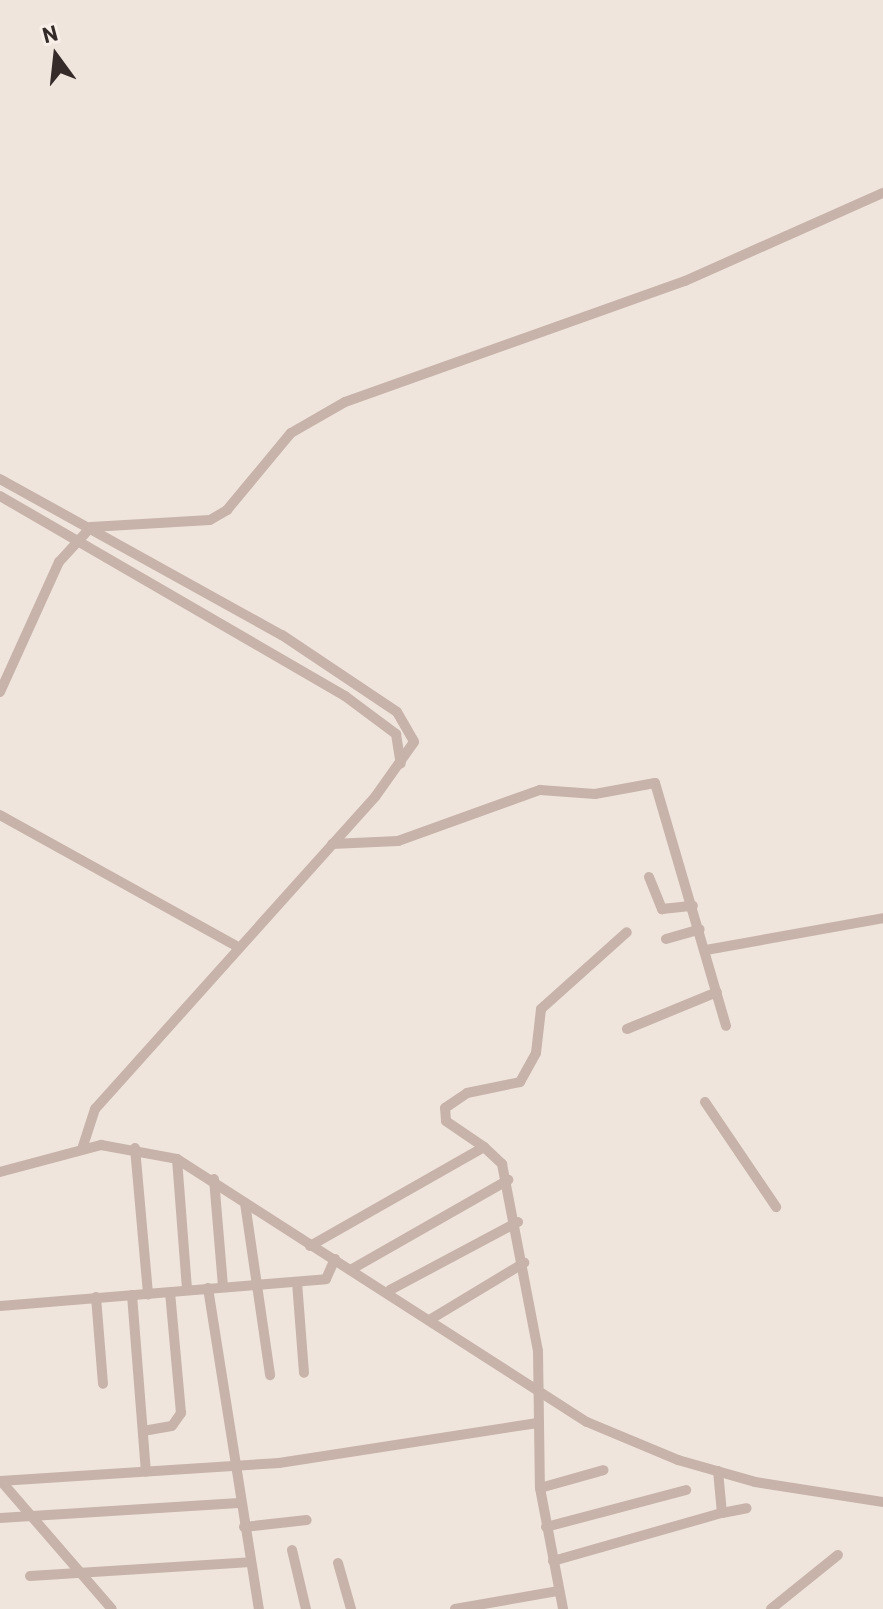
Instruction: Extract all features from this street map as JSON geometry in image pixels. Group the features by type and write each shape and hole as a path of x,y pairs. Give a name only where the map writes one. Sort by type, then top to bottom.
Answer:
{"street":[{"path":"0,692 76,538 91,527 210,520 227,510 291,433 345,402 685,281 883,193"},
{"path":"0,479 282,635 397,712 414,742 400,767 95,1109 82,1149"},
{"path":"0,496 345,696 396,734 400,767"},
{"path":"332,844 366,847 443,829 540,790 595,794 649,781 665,802 726,1026"},
{"path":"0,815 238,947"},
{"path":"649,877 662,909 693,906"},
{"path":"706,950 883,918"},
{"path":"666,939 700,929"},
{"path":"563,1609 540,1488 536,1423 539,1394 518,1222 508,1180 484,1147 446,1121 445,1108 467,1093 520,1082 536,1053 541,1009 627,932"},
{"path":"627,1029 717,992"},
{"path":"705,1102 776,1207"},
{"path":"310,1246 484,1147"},
{"path":"135,1148 148,1294"},
{"path":"0,1172 82,1149 135,1148 177,1159 214,1179 310,1246 390,1290 539,1394 602,1428 718,1471 817,1495 883,1502"},
{"path":"177,1159 187,1290"},
{"path":"214,1179 223,1287"},
{"path":"352,1269 508,1180"},
{"path":"245,1203 260,1285 270,1375"},
{"path":"390,1290 518,1222"},
{"path":"0,1306 326,1279 335,1259"},
{"path":"431,1319 524,1263"},
{"path":"297,1282 304,1373"},
{"path":"208,1288 233,1466 259,1609"},
{"path":"143,1431 172,1426 181,1413 170,1292"},
{"path":"132,1295 146,1471"},
{"path":"96,1297 103,1384"},
{"path":"0,1481 233,1466 536,1423"},
{"path":"540,1488 604,1470"},
{"path":"718,1471 722,1513"},
{"path":"0,1481 84,1573 112,1609"},
{"path":"546,1527 686,1490"},
{"path":"0,1518 239,1503"},
{"path":"553,1561 747,1508"},
{"path":"244,1527 307,1520"},
{"path":"292,1550 306,1609"},
{"path":"771,1609 838,1555"},
{"path":"30,1576 251,1562"},
{"path":"338,1563 351,1609"},
{"path":"455,1609 558,1591"}]}
